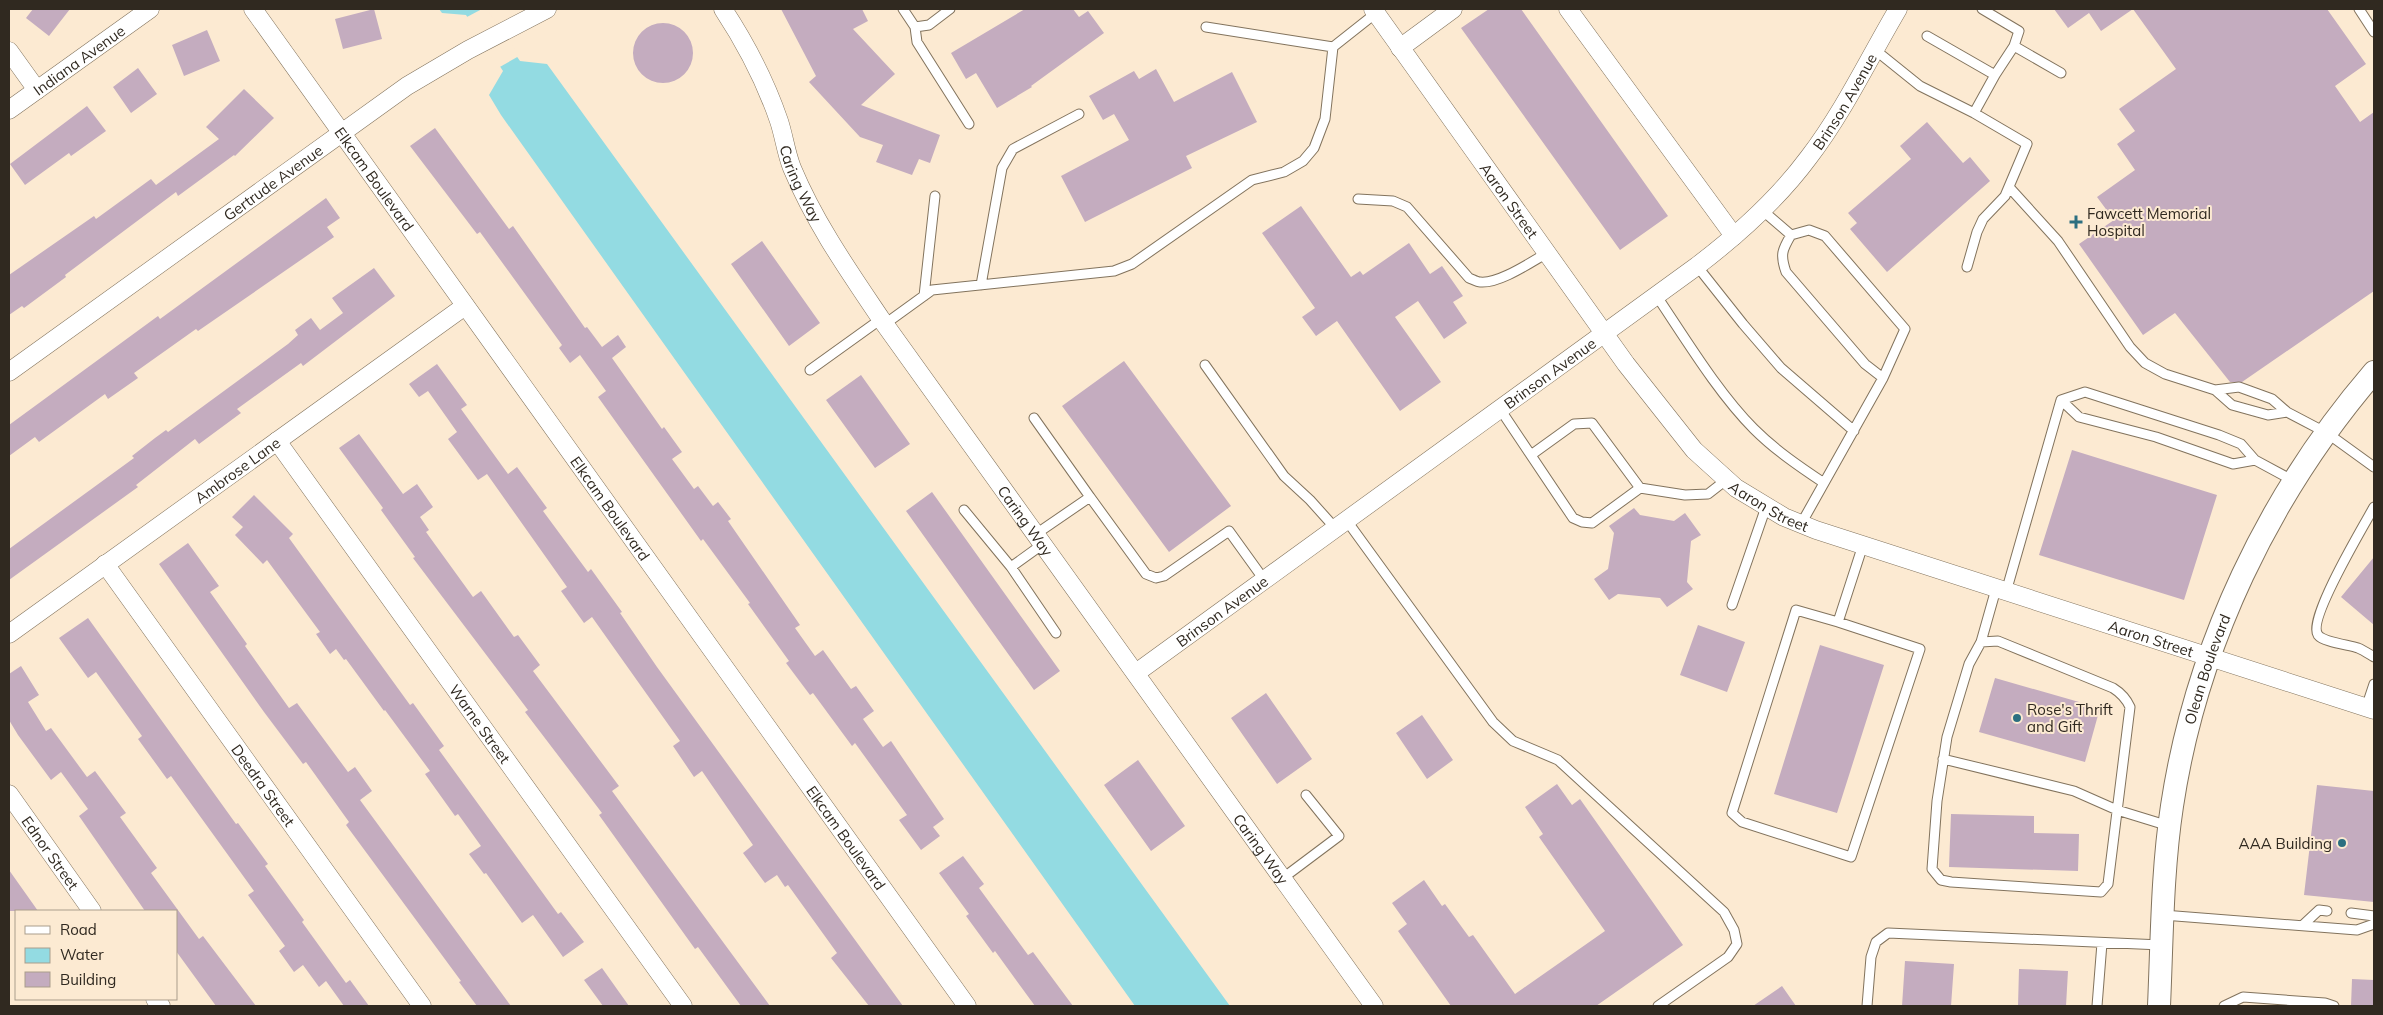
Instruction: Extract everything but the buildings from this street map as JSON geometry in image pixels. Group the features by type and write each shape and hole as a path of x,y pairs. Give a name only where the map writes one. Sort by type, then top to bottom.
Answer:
{"street":[{"name":"Indiana Avenue","path":"9,110 150,9"},
{"name":"Elkcam Boulevard","path":"253,9 967,1006"},
{"name":"Gertrude Avenue","path":"9,372 407,86 468,50 547,9"},
{"name":"Caring Way","path":"723,9 743,39 761,74 779,122 791,166 828,240 884,322 1374,1006"},
{"path":"1400,48 1454,9"},
{"path":"1568,9 1734,236"},
{"name":"Brinson Avenue","path":"1136,673 1697,266 1734,236 1776,197 1824,136 1898,9"},
{"name":"Aaron Street","path":"1374,11 1547,253 1682,436 1726,480 1766,507 1801,524 1863,546 2370,709"},
{"path":"9,51 37,90"},
{"name":"Ambrose Lane","path":"9,634 465,306"},
{"name":"Olean Boulevard","path":"2159,1006 2162,915 2170,826 2184,746 2209,658 2231,601 2257,546 2294,481 2327,433 2374,372"},
{"name":"Warne Street","path":"277,441 682,1006"},
{"name":"Deedra Street","path":"105,564 422,1006"},
{"name":"Ednor Street","path":"9,794 91,910"}],"lane":[{"path":"903,9 914,27 917,42 969,124"},
{"path":"914,27 929,25 950,9"},
{"path":"1974,113 2014,46 2019,31 1982,9"},
{"path":"2359,9 2374,32"},
{"path":"810,370 932,290 1114,271 1132,264 1252,180 1284,172 1303,160 1314,148 1325,119 1333,47 1374,11"},
{"path":"1206,27 1333,47"},
{"path":"1927,36 1995,75"},
{"path":"2014,46 2061,73"},
{"path":"1874,49 1920,86 1974,113 2027,144 2005,196 1984,219 1977,232 1968,267"},
{"path":"981,285 1002,168 1013,149 1078,114"},
{"path":"2009,187 2058,241 2130,347 2145,363 2165,374 2215,390 2239,388 2272,399 2287,412 2327,433 2374,467"},
{"path":"924,296 935,196"},
{"path":"1358,199 1393,201 1407,207 1469,278 1481,282 1498,278 1521,268 1547,253"},
{"path":"1762,210 1791,235"},
{"path":"1801,524 1883,378 1905,329 1825,236 1809,230 1791,235 1784,247 1781,259 1786,272 1865,364 1883,378"},
{"path":"1697,266 1781,368 1854,431"},
{"path":"1656,295 1699,359 1754,429 1794,463 1824,483"},
{"path":"1205,365 1284,476 1341,525 1493,722 1513,741 1558,760 1724,912 1734,930 1737,944 1728,956 1658,1006"},
{"path":"2215,390 2232,405 2268,416 2287,412"},
{"path":"2061,400 2085,392 2140,408 2242,444 2255,460 2294,481"},
{"path":"2061,400 2079,417 2156,437 2233,464 2255,460"},
{"path":"1982,642 1998,641 2113,688 2126,698 2130,706 2108,884 2101,892 1941,880 1932,868 1937,801 1947,737 1969,664 1982,642 2001,590 2061,400"},
{"path":"1500,409 1573,518 1582,522 1592,523 1640,488 1685,495 1708,494 1726,480"},
{"path":"1034,418 1146,574 1156,578 1164,576 1229,531 1265,581"},
{"path":"1531,455 1574,424 1592,422 1640,488"},
{"path":"1011,567 1040,539 1090,497"},
{"path":"2374,506 2336,575 2315,625 2318,634 2323,639 2359,648 2374,658"},
{"path":"1732,604 1766,507"},
{"path":"964,510 1011,567 1056,633"},
{"path":"1838,622 1863,546"},
{"path":"1796,610 1838,622 1920,649 1851,857 1742,822 1732,813 1796,610"},
{"path":"2370,709 2374,684"},
{"path":"1943,759 2074,791 2117,810 2170,826"},
{"path":"1283,878 1340,836 1306,795"},
{"path":"2304,924 2319,910 2327,911"},
{"path":"2350,913 2374,916"},
{"path":"2162,915 2304,924 2357,930 2374,924"},
{"path":"1867,1006 1871,957 1876,942 1888,933 2161,946"},
{"path":"2097,1006 2102,942"},
{"path":"2224,1006 2243,997 2325,1003 2334,1006"}],"water":[{"path":"439,9 484,9 520,61 547,64 1230,1006 1135,1006 501,115 489,95 503,71 466,15 442,13"}],"pier":[{"path":"482,9 487,9 519,56 498,68 465,18"}],"place":[{"name":"Fawcett Memorial Hospital","path":"2076,222"},
{"name":"Rose's Thrift and Gift","path":"2017,718"},
{"name":"AAA Building","path":"2342,843"}]}
